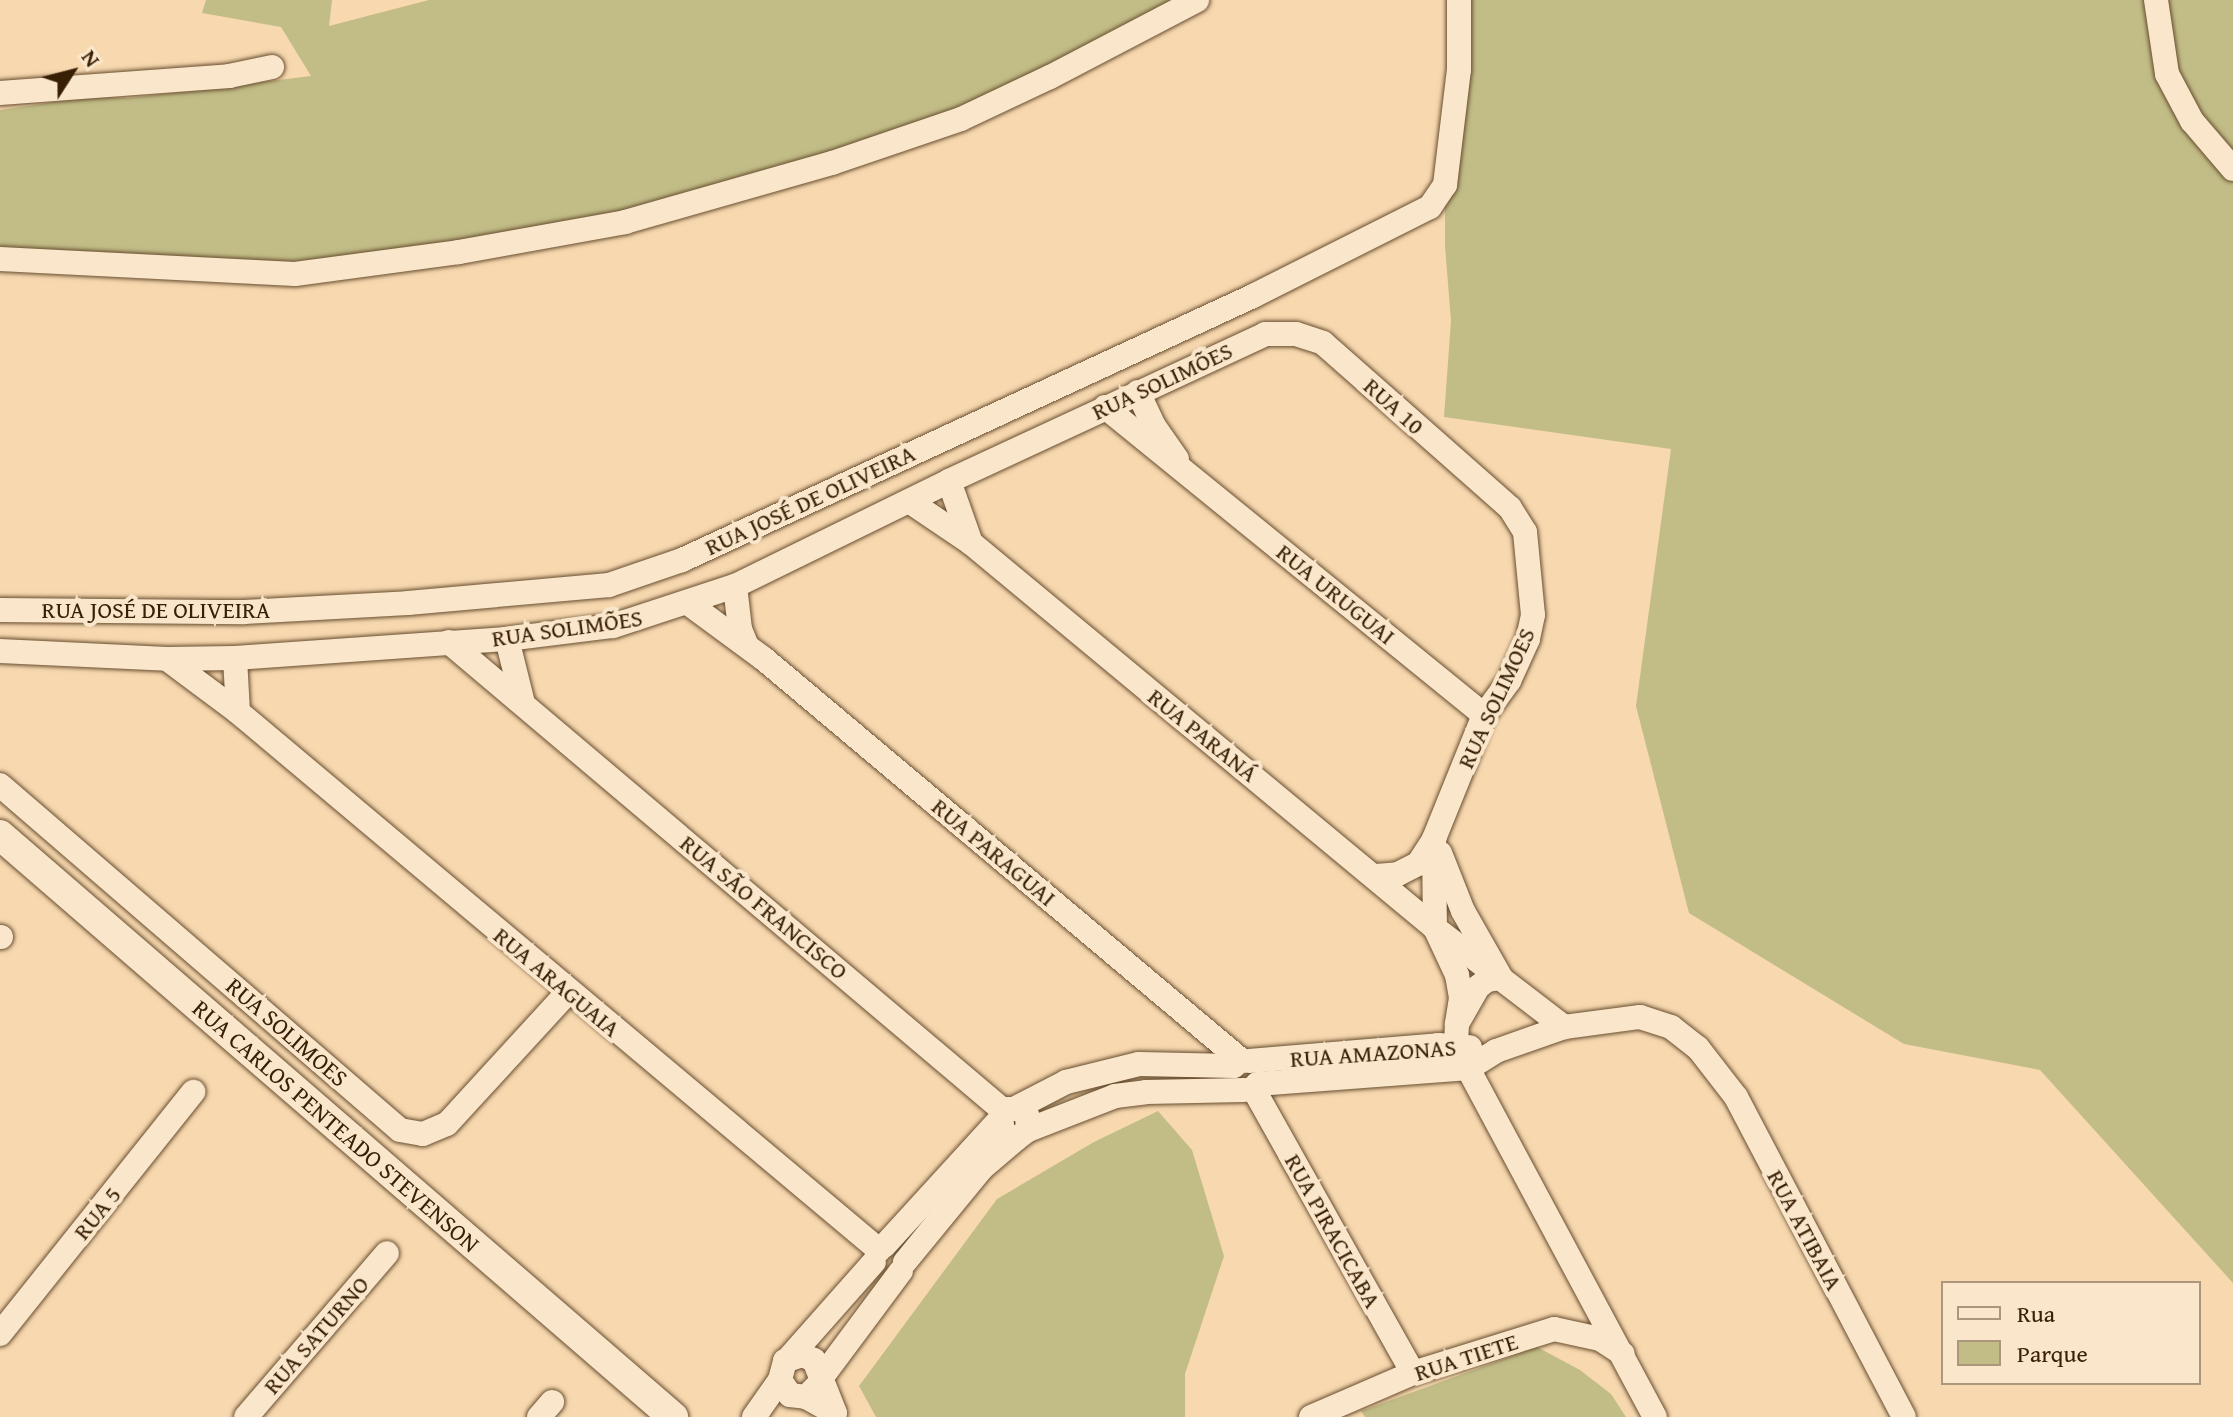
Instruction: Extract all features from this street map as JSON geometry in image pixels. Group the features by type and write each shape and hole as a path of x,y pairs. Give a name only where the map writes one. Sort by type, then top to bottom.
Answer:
{"street":[{"path":"0,259 295,274 459,252 625,222 832,163 961,119 1050,77 1197,0"},
{"name":"RUA JOSÉ DE OLIVEIRA","path":"0,610 244,612 408,603 609,585 682,560 1253,296 1430,207 1445,185 1459,70 1459,0"},
{"path":"2156,0 2167,74 2192,121 2233,169"},
{"path":"0,93 229,76 272,67"},
{"name":"RUA SOLIMÕES","path":"0,651 167,659 235,658 507,639 613,626 735,586 949,481 1265,334"},
{"name":"RUA 10","path":"1265,334 1296,334 1323,343 1510,508"},
{"name":"RUA URUGUAI","path":"1138,392 1154,426 1187,474"},
{"name":"RUA URUGUAI","path":"1105,407 1484,715"},
{"path":"949,481 971,543"},
{"name":"RUA PARANÁ","path":"909,501 971,543 1435,928 1564,1027"},
{"name":"RUA SOLIMOES","path":"1435,928 1434,839 1484,715 1509,681 1528,639 1533,615 1525,532 1510,508"},
{"path":"735,586 740,629 746,644"},
{"name":"RUA PARAGUAI","path":"688,603 746,644 1247,1075"},
{"path":"507,639 523,703"},
{"name":"RUA SÃO FRANCISCO","path":"449,642 1006,1113 1027,1115 1022,1134"},
{"path":"235,658 238,712"},
{"name":"RUA ARAGUAIA","path":"167,659 238,712 879,1253 899,1250 903,1267"},
{"name":"RUA SOLIMOES","path":"0,785 400,1130 423,1134 447,1124 568,992"},
{"name":"RUA CARLOS PENTEADO STEVENSON","path":"0,835 673,1417"},
{"path":"1376,876 1398,874 1418,864 1434,839"},
{"path":"1434,839 1463,911 1501,978 1487,980 1478,987 1456,1035 1469,1068 1655,1417"},
{"name":"RUA PARANÁ","path":"1435,928 1457,975 1461,998 1456,1035"},
{"name":"RUA AMAZONAS","path":"754,1417 784,1369 879,1253 1006,1113 1066,1082 1139,1064 1247,1075 1469,1068 1496,1051 1564,1027 1640,1017 1671,1027 1698,1048"},
{"name":"RUA AMAZONAS","path":"808,1394 981,1169 1022,1134 1115,1096 1247,1075 1456,1035 1496,1051"},
{"name":"RUA ATIBAIA","path":"1698,1048 1736,1097 1904,1417"},
{"name":"RUA PIRACICABA","path":"1247,1075 1413,1373"},
{"name":"RUA 5","path":"0,1334 193,1092"},
{"name":"RUA SATURNO","path":"246,1417 387,1253"},
{"name":"RUA TIETE","path":"1311,1417 1352,1410 1413,1373 1554,1329 1600,1339 1623,1354"},
{"path":"808,1394 819,1365 808,1356 784,1369 790,1395 808,1394 836,1415"}],"green space":[{"path":"206,0 332,0 329,26 429,0 1197,0 1050,77 707,201 377,265 0,259 0,110 89,97 130,98 311,76 281,27 202,13"},
{"path":"1459,0 2233,0 2233,1283 2040,1070 1904,1044 1689,913 1636,706 1671,449 1444,417 1451,321 1445,246 1445,185"},
{"path":"1158,1111 1192,1150 1224,1256 1185,1374 1185,1417 876,1417 859,1386 997,1199 1094,1142"},
{"path":"1537,1347 1580,1370 1611,1394 1626,1417 1365,1417 1361,1411"}]}
